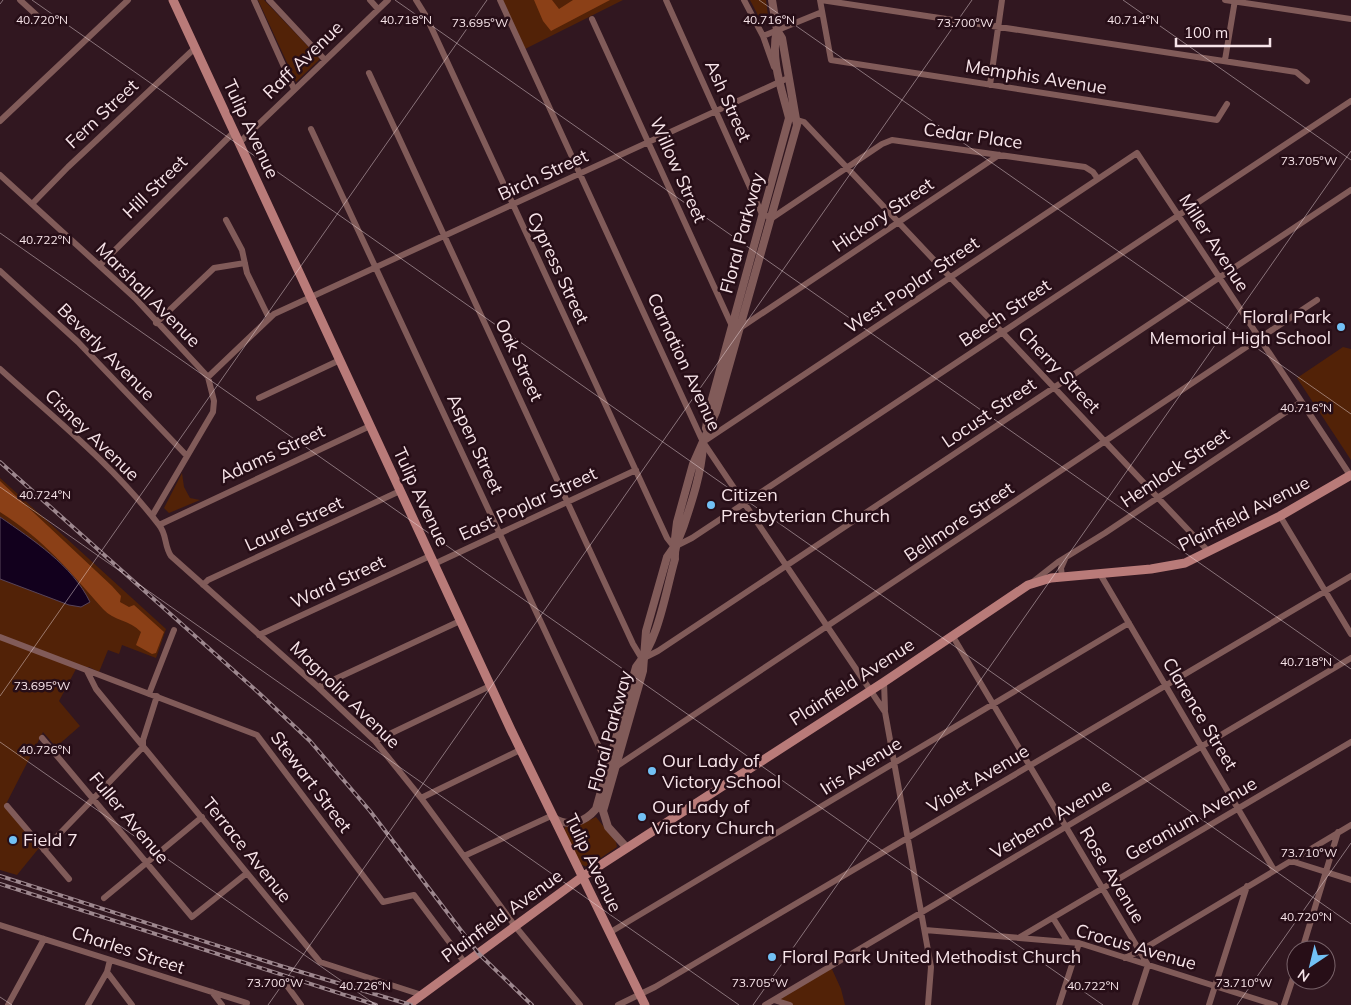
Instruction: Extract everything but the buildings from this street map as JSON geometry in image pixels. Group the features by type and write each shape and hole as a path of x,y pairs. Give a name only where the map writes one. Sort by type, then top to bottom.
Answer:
{"main road":[{"name":"Tulip Avenue","path":"173,0 520,750 645,1005"},
{"name":"Plainfield Avenue","path":"408,1005 582,877 884,682 1028,585 1044,579 1176,566 1209,552 1280,516 1350,475"}],"street":[{"path":"20,0 42,20"},
{"path":"0,121 128,0"},
{"path":"254,0 294,89"},
{"path":"269,0 325,60"},
{"path":"370,0 378,9"},
{"name":"Raff Avenue","path":"239,143 388,0"},
{"name":"Cypress Street","path":"416,0 426,16 512,206 667,538 674,547"},
{"name":"Carnation Avenue","path":"500,0 704,442 785,566 885,712"},
{"name":"Ash Street","path":"666,0 762,214"},
{"path":"744,0 762,36 778,78"},
{"name":"Floral Parkway","path":"736,327 762,214 796,120 778,78 775,40 777,30 772,0"},
{"path":"762,36 822,12 821,0 1225,60 1296,72 1307,81"},
{"path":"990,85 1002,0"},
{"path":"1225,0 1351,19"},
{"path":"1225,60 1235,1"},
{"name":"Memphis Avenue","path":"822,12 831,60 1217,120 1227,104"},
{"name":"Willow Street","path":"592,19 736,327"},
{"name":"Floral Parkway","path":"551,816 563,823 572,823 586,818 599,810 629,707 643,670 642,659 653,634 660,594 675,559 674,547 684,524 693,464 716,412 722,376 772,218 797,125 782,38 777,30"},
{"name":"Fern Street","path":"32,204 68,167 194,48"},
{"name":"Oak Street","path":"369,73 633,644 642,659"},
{"name":"Birch Street","path":"208,377 269,318 716,112 778,78 788,78"},
{"name":"Beech Street","path":"674,547 692,538 744,504 1351,101"},
{"name":"Cherry Street","path":"796,120 847,167 1209,552"},
{"name":"Aspen Street","path":"311,129 500,534 613,765"},
{"name":"Hill Street","path":"100,265 234,132"},
{"name":"Cedar Place","path":"772,218 882,144 892,140 1085,167 1094,172 1098,179"},
{"name":"Miller Avenue","path":"1137,153 1350,475"},
{"name":"West Poplar Street","path":"704,442 1137,153"},
{"name":"Hickory Street","path":"736,327 783,299 999,155"},
{"name":"Marshall Avenue","path":"0,175 135,298 156,323 208,377"},
{"name":"Locust Street","path":"642,659 1351,190"},
{"path":"762,214 772,218"},
{"path":"226,220 242,250 245,263 269,318"},
{"path":"750,260 758,263"},
{"path":"156,323 214,268 245,263"},
{"name":"Beverly Avenue","path":"0,271 78,342 187,456"},
{"name":"Bellmore Street","path":"613,765 827,627 1260,340 1317,300"},
{"path":"259,398 340,360"},
{"name":"Cisney Avenue","path":"0,369 90,451 159,525"},
{"path":"152,516 213,412 214,400 208,377"},
{"name":"Hemlock Street","path":"1028,585 1042,572 1065,559 1301,402"},
{"name":"Adams Street","path":"159,525 370,426"},
{"name":"East Poplar Street","path":"432,560 500,534 636,470"},
{"name":"Laurel Street","path":"203,585 208,580 400,491"},
{"path":"1280,516 1351,634"},
{"name":"Magnolia Avenue","path":"159,525 164,533 169,554 318,687 375,741 421,798 515,926 580,1005"},
{"path":"1062,577 1061,568 1065,559"},
{"name":"Ward Street","path":"259,635 432,560"},
{"name":"Clarence Street","path":"1100,574 1274,870"},
{"name":"Violet Avenue","path":"618,1005 656,987 1351,576"},
{"path":"318,687 460,621"},
{"name":"Iris Avenue","path":"609,934 1129,623"},
{"path":"149,694 174,630"},
{"name":"Rose Avenue","path":"952,635 1148,965"},
{"name":"Stewart Street","path":"0,637 258,736 383,902 414,895 465,963"},
{"name":"Verbena Avenue","path":"765,1005 1351,658"},
{"name":"Terrace Avenue","path":"87,671 96,689 143,748 320,962 422,995"},
{"name":"Carnation Avenue","path":"884,682 885,712 925,930 930,967 928,1005"},
{"path":"375,741 490,686"},
{"path":"44,850 143,748 143,740 157,696"},
{"name":"Fuller Avenue","path":"42,738 192,917 247,873"},
{"name":"Geranium Avenue","path":"1020,937 1351,742"},
{"path":"421,798 520,750"},
{"path":"7,806 69,879"},
{"name":"Floral Parkway","path":"599,810 608,827 627,848"},
{"path":"464,856 551,816"},
{"path":"104,898 202,817"},
{"path":"1125,958 1140,951 1351,825"},
{"path":"1305,940 1338,832"},
{"path":"1291,861 1351,880"},
{"path":"1209,1005 1247,886"},
{"path":"1053,918 1068,942"},
{"name":"Charles Street","path":"0,925 247,1003"},
{"name":"Crocus Avenue","path":"925,930 1079,943 1275,1005"},
{"path":"8,1005 44,939"},
{"path":"1059,1005 1079,943"},
{"path":"88,1005 107,972 110,960"},
{"path":"1136,1005 1148,965"},
{"path":"107,972 132,1005"},
{"path":"285,983 302,1005"},
{"path":"1284,1005 1289,990"},
{"path":"212,992 222,1005"},
{"path":"774,1000 788,1005"}],"shaded area":[{"path":"258,0 264,0 320,59 296,82"},
{"path":"500,0 623,0 523,50"},
{"path":"534,0 552,0 559,9 573,0 610,0 551,31 543,21"},
{"path":"750,0 766,0 768,16 766,20 760,19"},
{"path":"1343,347 1351,349 1351,460 1297,378"},
{"path":"182,473 184,487 190,498 200,500 169,513 164,508"},
{"path":"0,478 166,629 156,658 122,645 119,654 108,650 99,672 89,667 76,669 59,701 80,726 56,747 43,732 5,806 39,848 17,875 0,870"},
{"path":"0,481 112,586 121,596 120,602 129,607 134,605 164,632 156,653 152,654 136,645 141,632 137,628 107,613 44,545 0,512"},
{"path":"0,517 51,554 73,576 90,602 81,607 69,605 0,579"},
{"path":"596,817 616,842 617,847 587,867 580,864 564,831 565,827 582,824"},
{"path":"831,967 841,989 845,1005 793,1005 776,1000"}],"railway":[{"path":"0,462 310,741 370,811 479,954 532,1005"},
{"path":"0,876 281,966 411,1005"},
{"path":"0,884 376,1005"}],"place":[{"name":"Floral Park Memorial High School","path":"1341,327"},
{"name":"Citizen Presbyterian Church","path":"711,505"},
{"name":"Our Lady of Victory School","path":"652,771"},
{"name":"Our Lady of Victory Church","path":"642,817"},
{"name":"Field 7","path":"13,840"},
{"name":"Floral Park United Methodist Church","path":"772,957"}]}
